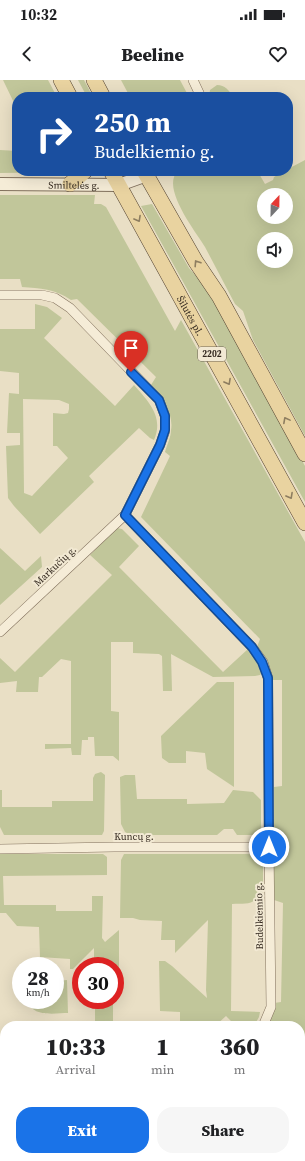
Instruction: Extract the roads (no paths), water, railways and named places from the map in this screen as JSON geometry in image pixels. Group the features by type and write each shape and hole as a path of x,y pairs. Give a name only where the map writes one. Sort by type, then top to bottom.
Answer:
{"main road":[{"path":"61,80 67,92"},
{"path":"94,80 100,92"},
{"path":"70,184 79,176"},
{"name":"Šilutės pl.","path":"114,176 305,523"},
{"path":"151,176 196,262 219,296 305,454"}],"street":[{"path":"193,80 199,92"},
{"name":"Smiltelės g.","path":"0,184 119,185 140,176"},
{"path":"0,295 42,295 59,301 70,308 159,400 165,416 165,430 160,445 125,515"},
{"name":"Markučių g.","path":"0,632 125,515"},
{"name":"Budelkiemio g.","path":"125,515 252,647 262,662 268,678 271,1007 265,1021"},
{"name":"Kuncų g.","path":"0,850 114,847 269,847"}]}
